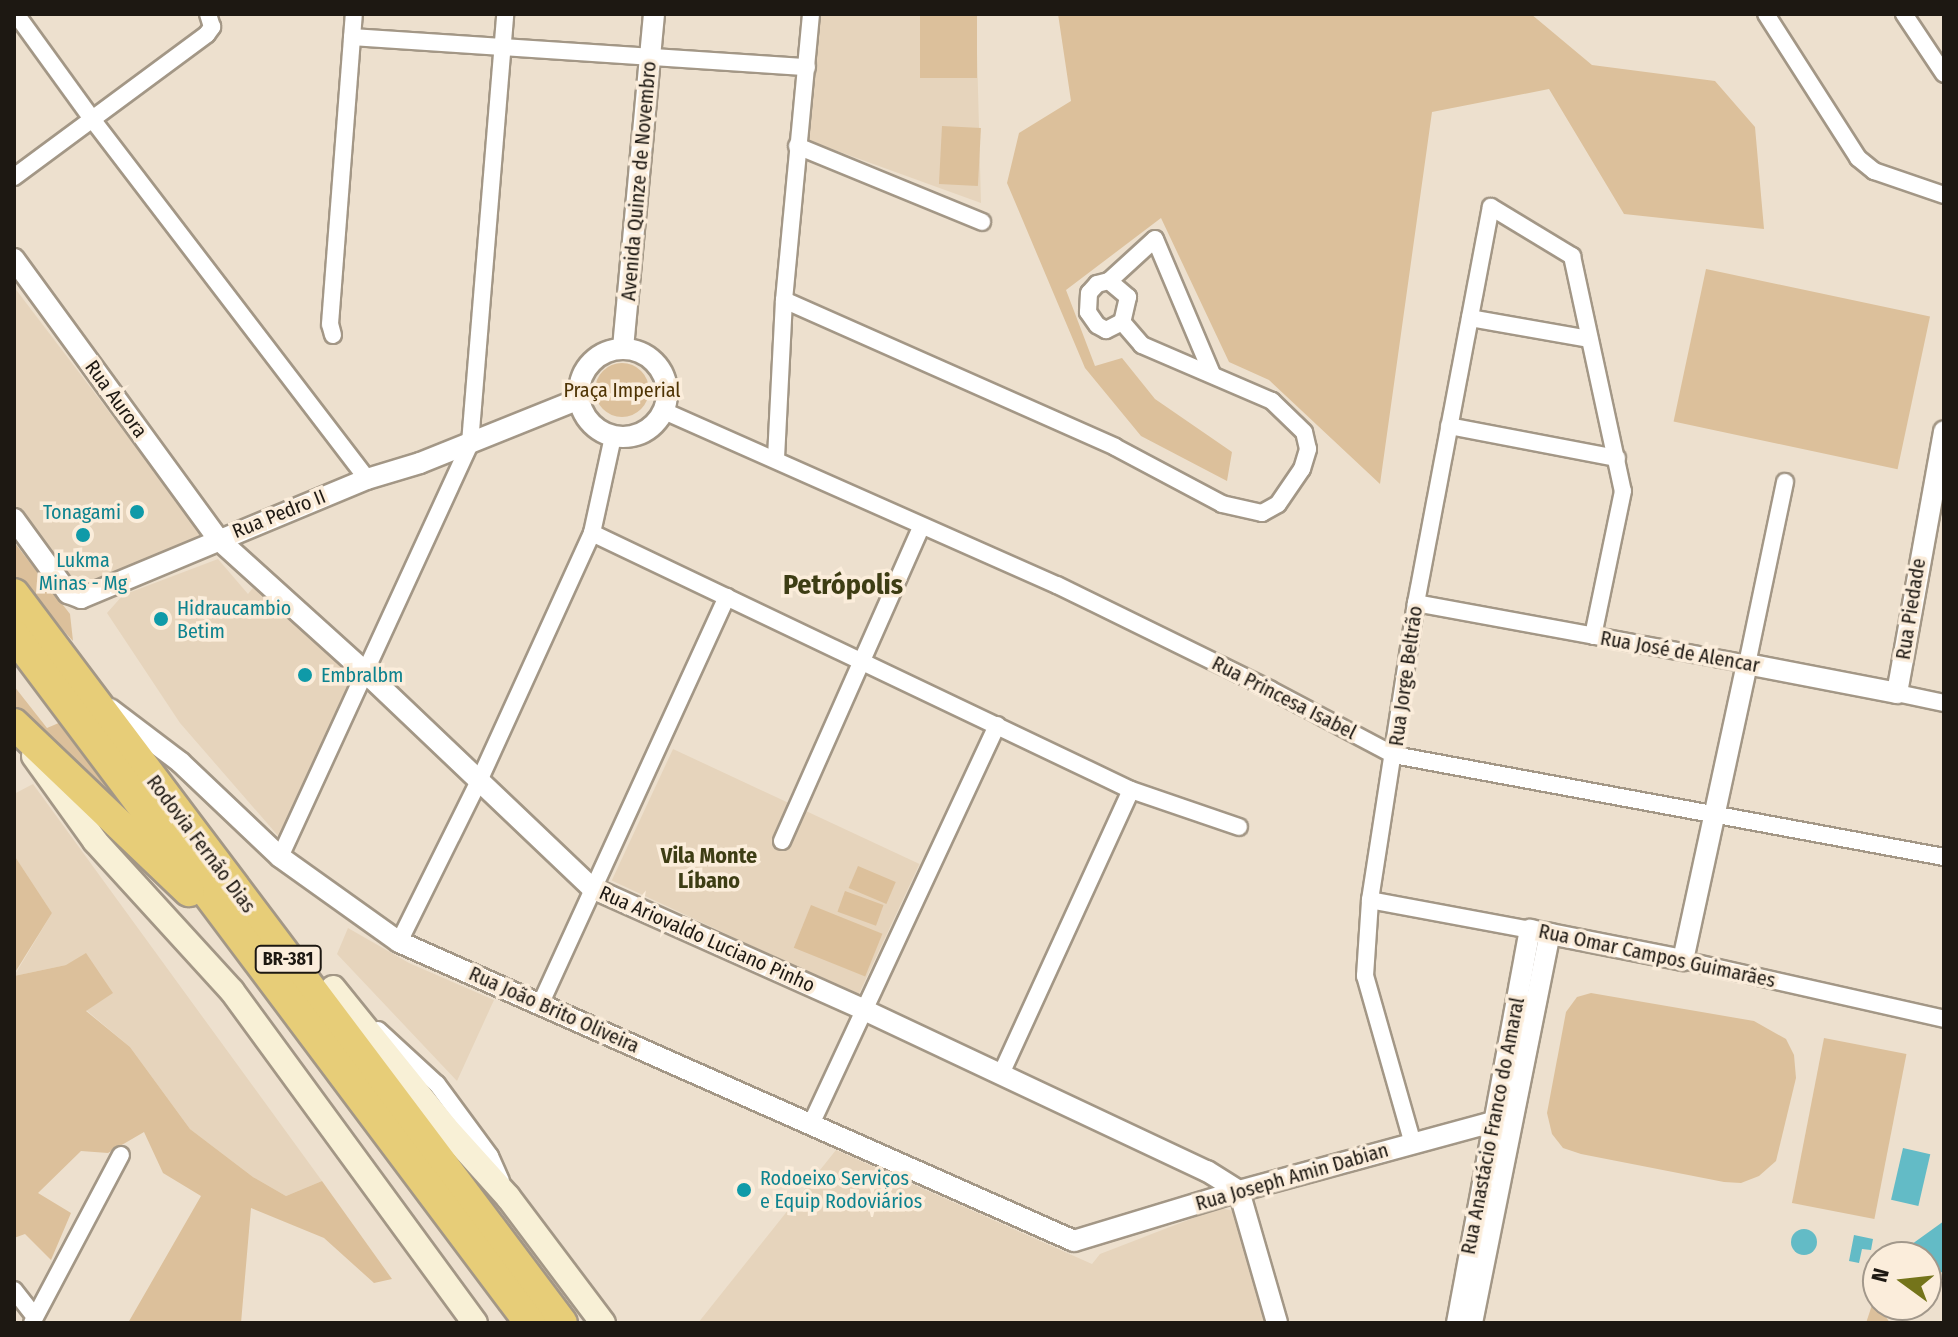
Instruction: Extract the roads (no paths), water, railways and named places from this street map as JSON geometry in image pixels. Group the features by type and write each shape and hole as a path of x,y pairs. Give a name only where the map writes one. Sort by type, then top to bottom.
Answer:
{"highway":[{"name":"Rodovia Fernão Dias","path":"14,594 562,1323"},
{"name":"Rodovia Fernão Dias","path":"14,635 530,1323"},
{"name":"BR-381","path":"14,726 193,896 287,999"},
{"name":"BR-381","path":"288,960 333,988"},
{"path":"534,1287 579,1323"}],"main road":[{"name":"BR-381","path":"14,726 95,841 232,991 475,1323"},
{"name":"BR-381","path":"333,988 445,1127 508,1197 603,1323"}],"street":[{"path":"16,14 92,119 367,479"},
{"path":"333,335 330,324 354,14"},
{"path":"280,857 470,443 505,14"},
{"name":"Avenida Quinze de Novembro","path":"623,348 654,14"},
{"path":"776,458 784,300 811,14"},
{"path":"1766,14 1858,158 1874,171 1944,195"},
{"path":"1904,14 1944,74"},
{"path":"14,177 207,34 210,17"},
{"path":"352,37 807,67"},
{"path":"797,146 982,222"},
{"name":"Rua Jorge Beltrão","path":"1413,1144 1365,976 1370,900 1416,603 1491,207 1572,256 1589,339"},
{"path":"1109,281 1128,297 1122,322 1106,330 1092,321 1088,312 1089,293 1097,284 1109,281 1155,239 1212,374"},
{"name":"Rua Aurora","path":"14,259 218,539"},
{"path":"784,300 1115,447 1222,504 1262,513 1278,504 1293,486 1308,449 1304,432 1272,401 1142,345 1122,322"},
{"path":"1470,318 1589,339 1623,491 1593,636"},
{"path":"623,348 651,357 661,368 668,397 664,411 643,433 613,437 590,423 579,399 585,370 595,358 623,348"},
{"name":"Rua Pedro II","path":"14,519 68,593 81,598 367,479 470,443 579,399"},
{"name":"Rua Princesa Isabel","path":"664,411 776,458 1139,625 1394,755 1944,857"},
{"path":"1449,426 1617,458"},
{"name":"Rua Piedade","path":"1897,693 1944,431"},
{"path":"399,942 479,781 592,533 613,437"},
{"path":"1683,960 1785,482"},
{"path":"782,841 921,527"},
{"path":"592,533 1131,790 1239,827"},
{"name":"Rua Ariovaldo Luciano Pinho","path":"218,539 365,672 592,888 1001,1074 1207,1171 1239,1191"},
{"path":"540,1005 727,597"},
{"name":"Rua José de Alencar","path":"1416,603 1944,703"},
{"name":"Rua João Brito Oliveira","path":"88,692 180,762 280,857 399,942 812,1122 1074,1241"},
{"path":"812,1122 862,1009 997,725"},
{"path":"1001,1074 1131,790"},
{"name":"Rua Omar Campos Guimarães","path":"1370,900 1683,960 1944,1019"},
{"name":"Rua Anastácio Franco do Amaral","path":"1457,1323 1540,932"},
{"name":"Rua Anastácio Franco do Amaral","path":"1472,1323 1502,1120"},
{"name":"Rua Joseph Amin Dabian","path":"1074,1241 1239,1191 1502,1120"},
{"path":"14,1290 33,1320 121,1155"},
{"path":"1239,1191 1277,1323"}],"water":[{"path":"1903,1148 1930,1154 1918,1206 1891,1200"},
{"path":"1944,1221 1944,1271 1942,1241 1916,1241"},
{"path":"1804,1229 1813,1233 1817,1242 1813,1251 1804,1255 1795,1251 1791,1242 1795,1233"},
{"path":"1854,1235 1873,1239 1862,1241 1859,1263 1849,1261"}],"place":[{"name":"Tonagami","path":"137,512"},
{"name":"Lukma Minas - Mg","path":"83,535"},
{"name":"Hidraucambio Betim","path":"161,619"},
{"name":"Embralbm","path":"305,675"},
{"name":"Rodoeixo Serviços e Equip Rodoviários","path":"744,1190"}],"district":[{"name":"Petrópolis","path":"843,585"},
{"name":"Vila Monte Líbano","path":"709,868"}],"park label":[{"name":"Praça Imperial","path":"622,390"}]}
